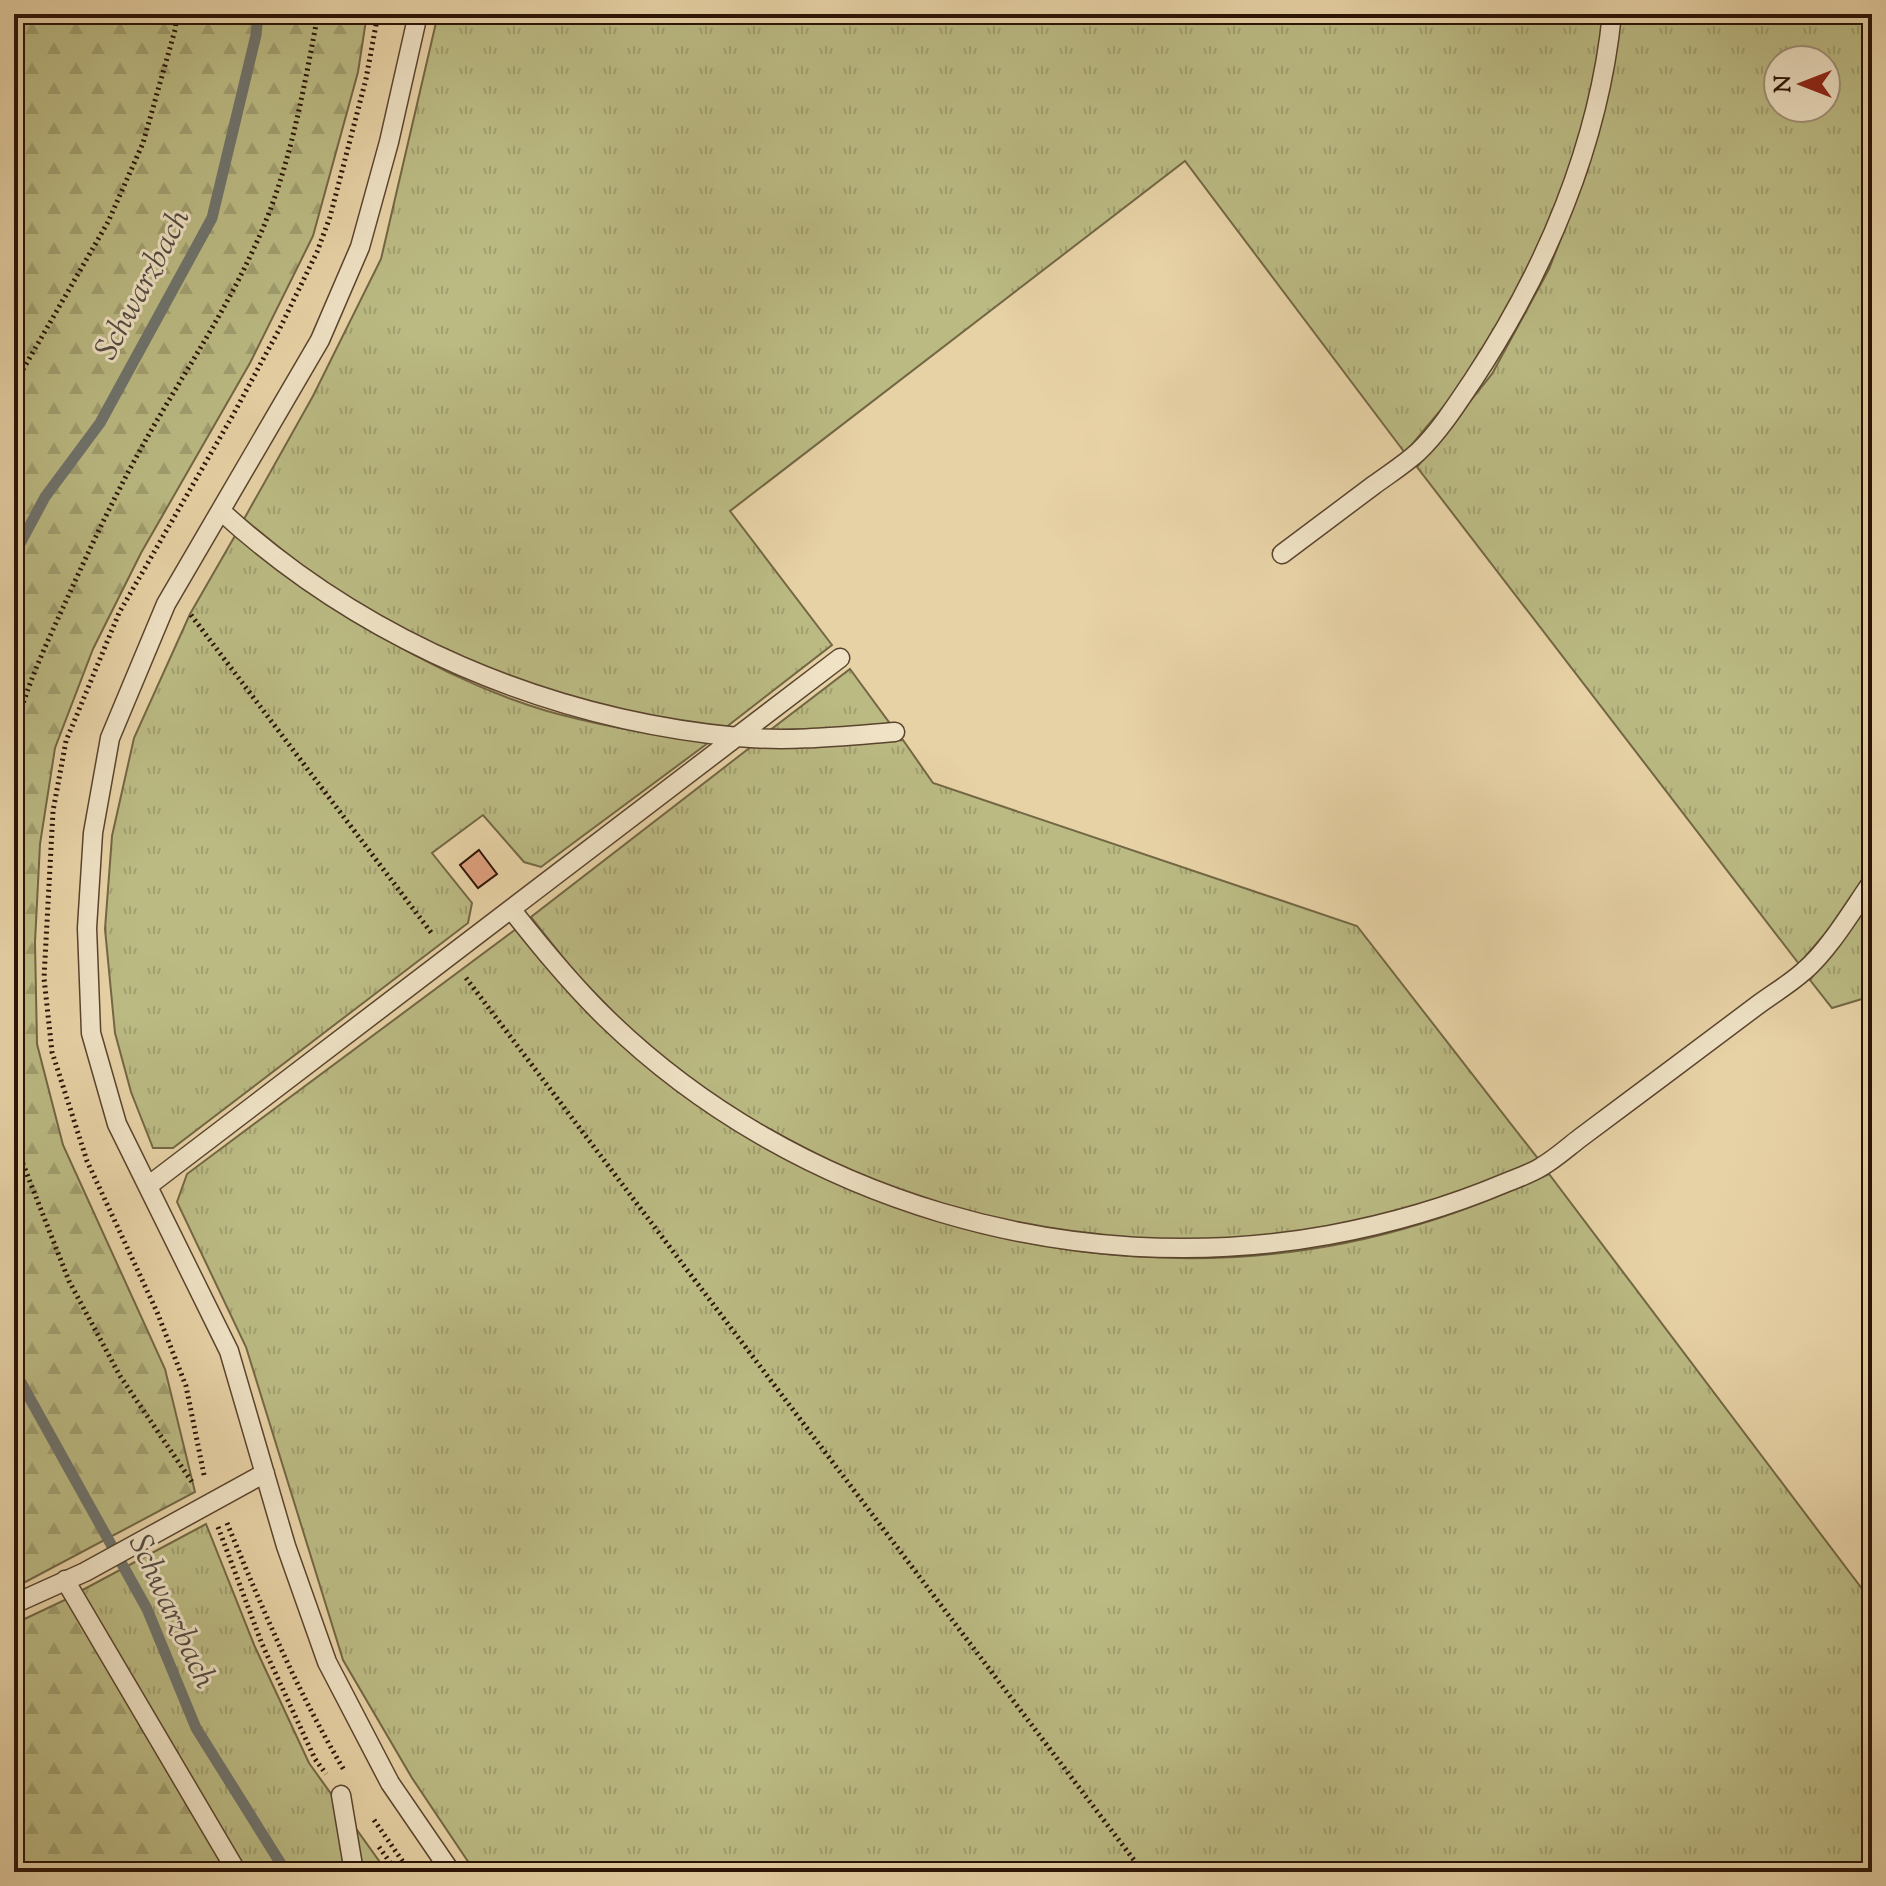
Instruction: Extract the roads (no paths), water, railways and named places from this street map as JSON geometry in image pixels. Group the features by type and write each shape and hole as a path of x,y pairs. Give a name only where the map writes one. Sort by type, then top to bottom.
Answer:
{"lane":[{"path":"418,14 389,142 360,247 320,340 166,604 110,738 93,833 87,928 91,1033 117,1124 229,1351 286,1546 327,1662 390,1783 451,1872"},
{"path":"1282,554 1419,452 1499,342 1559,220 1582,156 1599,90 1612,14"},
{"path":"221,511 292,570 345,606 458,666 518,689 579,708 642,722 740,737 834,737 895,732"},
{"path":"148,1186 840,658"},
{"path":"511,909 564,974 607,1019 654,1061 745,1124 813,1163 900,1199 990,1227 1051,1239 1175,1249 1268,1244 1361,1230 1479,1194 1542,1167 1807,969 1872,882"},
{"path":"14,1604 85,1572 265,1473"},
{"path":"65,1580 237,1872"},
{"path":"346,1788 354,1872"}],"waterway":[{"name":"Schwarzbach","path":"14,555 45,497 100,423 212,218 256,35 258,14"},
{"name":"Schwarzbach","path":"14,1370 147,1609 196,1728 286,1872"}]}
